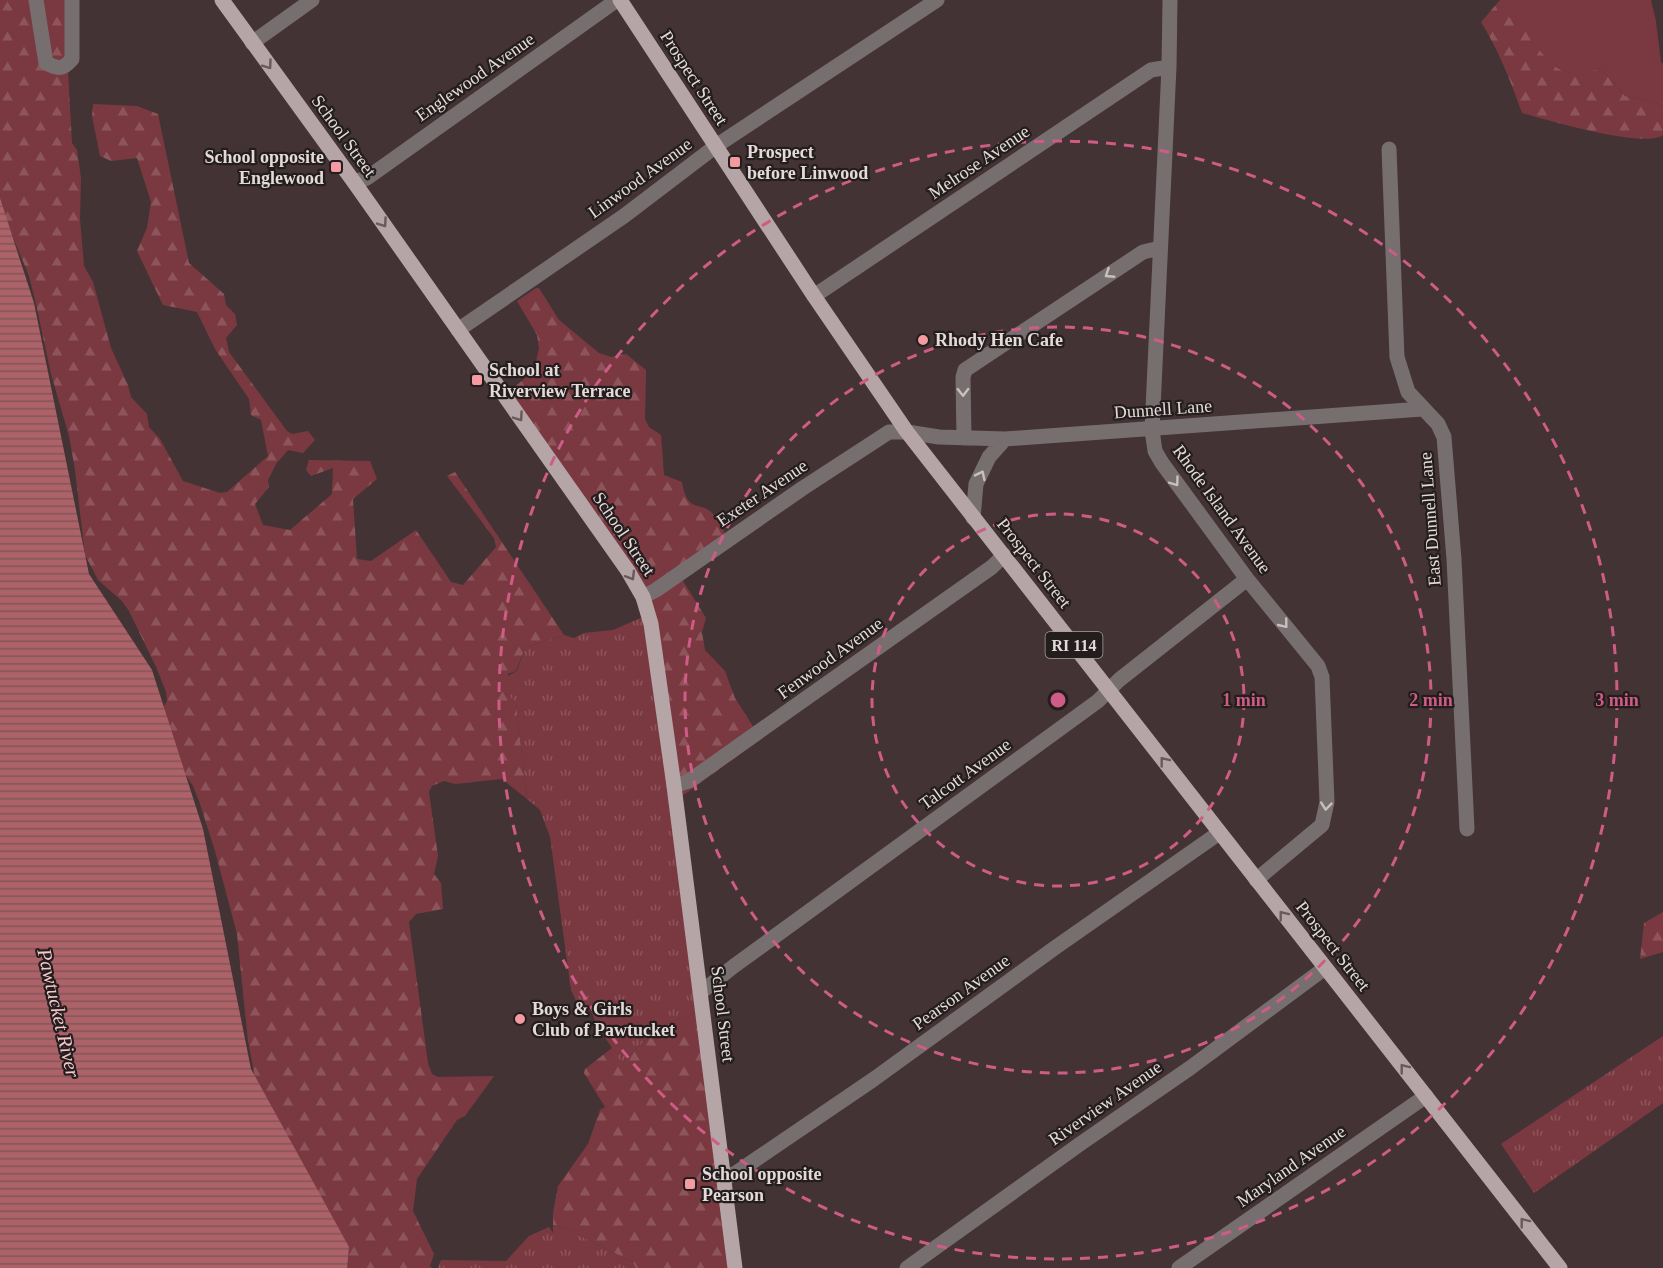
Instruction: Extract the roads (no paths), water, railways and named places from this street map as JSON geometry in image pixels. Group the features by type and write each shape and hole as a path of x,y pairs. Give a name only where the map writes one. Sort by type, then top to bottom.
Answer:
{"main road":[{"name":"School Street","path":"222,0 354,182 628,571 643,597 651,624 674,786 735,1268"},
{"name":"Prospect Street","path":"619,0 814,296 907,432 1560,1268"}],"street":[{"path":"36,0 46,63 58,69 66,67 72,59 72,0"},
{"path":"252,43 312,0"},
{"name":"Englewood Avenue","path":"354,182 367,178 619,0"},
{"name":"Linwood Avenue","path":"458,330 624,216 716,147 937,0"},
{"name":"Rhode Island Avenue","path":"1170,0 1169,67 1152,430 1155,450 1161,463 1247,579 1318,666 1322,677 1328,802 1326,814 1322,825 1256,880"},
{"name":"Melrose Avenue","path":"814,296 1151,70 1169,67"},
{"name":"East Dunnell Lane","path":"1389,148 1397,357 1408,392 1438,424 1444,437 1454,559 1467,829"},
{"path":"964,438 963,377 970,365 1143,252 1160,248"},
{"name":"Dunnell Lane","path":"907,432 939,437 1005,439 1422,409"},
{"name":"Exeter Avenue","path":"643,597 889,432 907,432"},
{"path":"973,518 976,484 989,457 1005,439"},
{"name":"Fenwood Avenue","path":"674,786 689,781 777,720 992,567 1004,555"},
{"name":"Talcott Avenue","path":"700,993 1098,701 1247,579"},
{"name":"Pearson Avenue","path":"724,1178 736,1173 873,1079 1219,833"},
{"name":"Riverview Avenue","path":"907,1268 1190,1068 1325,968"},
{"name":"Maryland Avenue","path":"1179,1268 1425,1096"}],"water":[{"name":"Pawtucket River","path":"0,198 34,303 89,574 152,670 203,829 251,1069 349,1247 347,1268 0,1268"}],"place":[{"name":"Prospect before Linwood","path":"735,162"},
{"name":"School opposite Englewood","path":"336,167"},
{"name":"Rhody Hen Cafe","path":"923,340"},
{"name":"School at Riverview Terrace","path":"477,380"},
{"name":"Boys & Girls Club of Pawtucket","path":"520,1019"},
{"name":"School opposite Pearson","path":"690,1184"}]}
